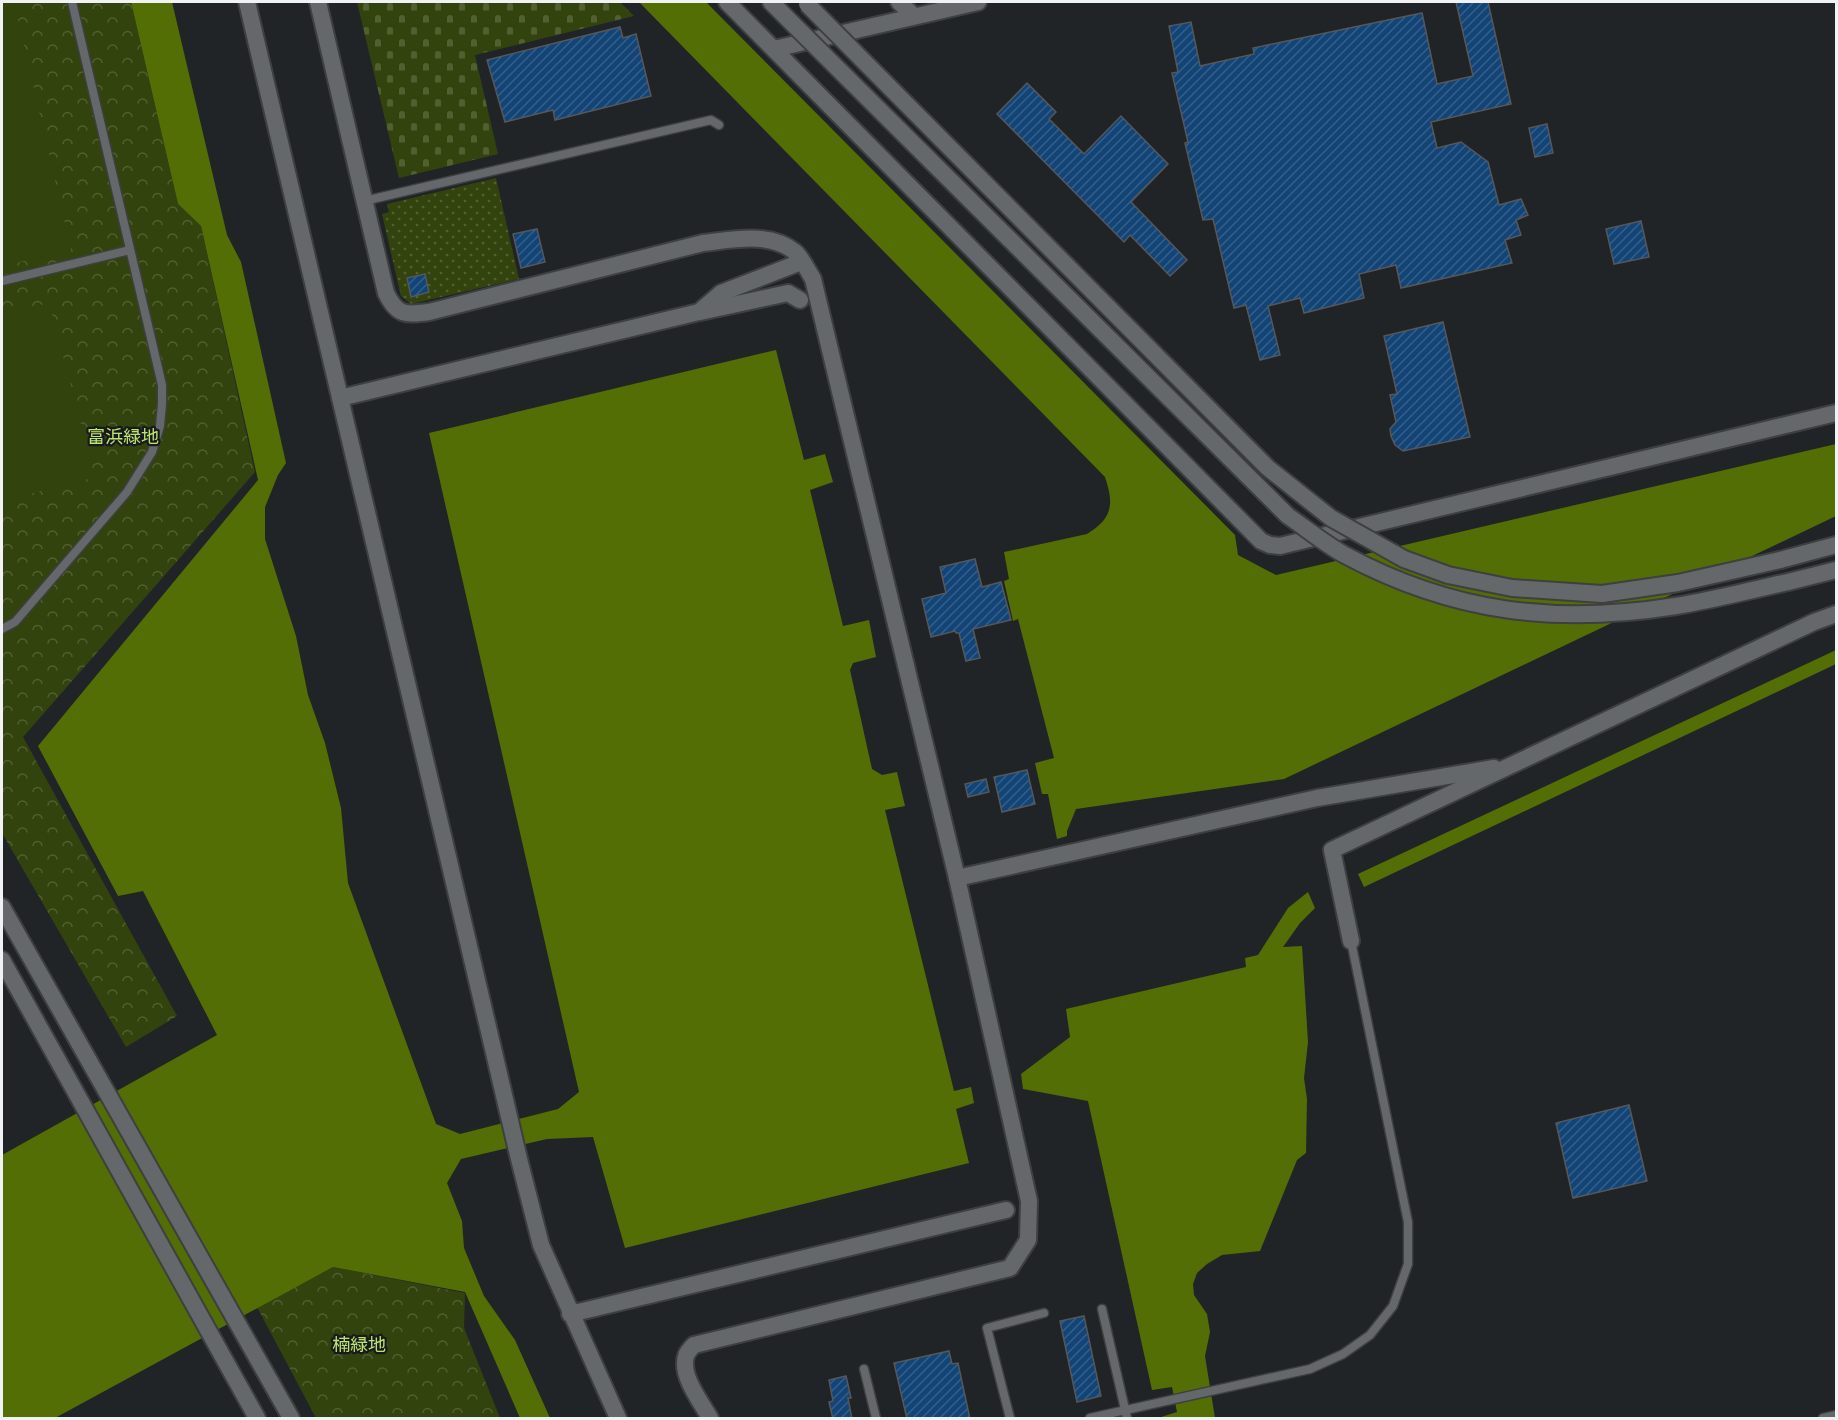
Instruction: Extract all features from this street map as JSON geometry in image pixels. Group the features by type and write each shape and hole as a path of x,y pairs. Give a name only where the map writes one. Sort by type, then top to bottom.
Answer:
{"street":[{"path":"247,2 541,1245 618,1419"},
{"path":"318,2 386,293 392,305 407,315 429,312 703,243 741,238 774,241 795,252 813,279 957,878 1029,1201 1028,1240 1010,1268 694,1345 686,1354 684,1368 710,1419"},
{"path":"727,2 1261,541 1270,545 1280,546 1836,413"},
{"path":"771,2 1288,516 1344,554 1408,584 1461,602 1531,614 1599,615 1677,606 1836,570"},
{"path":"899,2 914,16"},
{"path":"774,49 978,2"},
{"path":"806,3 1268,468 1331,518 1404,559 1448,575 1512,588 1602,594 1678,583 1836,545"},
{"path":"699,312 721,293 801,261"},
{"path":"340,398 699,312 788,293 800,300"},
{"path":"1351,941 1332,850 1814,622 1836,614"},
{"path":"957,878 1317,798 1513,765"},
{"path":"2,907 291,1419"},
{"path":"2,960 257,1419"},
{"path":"570,1314 1006,1210"}],"lane":[{"path":"2,629 15,622 119,501 152,453 160,426 162,385 72,2"},
{"path":"364,201 711,120 719,125"},
{"path":"2,281 130,250"},
{"path":"1090,1419 1126,1414 1169,1400 1310,1369 1343,1354 1370,1335 1393,1306 1408,1264 1408,1222 1351,941"},
{"path":"1102,1310 1126,1414"},
{"path":"1010,1419 987,1328 1044,1314"},
{"path":"864,1369 876,1419"},
{"path":"1823,1419 1836,1415"}],"green space":[{"name":"富浜緑地","path":"2,2 131,2 178,204 201,226 255,472 23,737 177,1016 126,1047 2,833"},
{"path":"2,2 14,2 71,250 2,266"},
{"path":"357,2 620,2 634,16 475,55 498,154 399,178"},
{"path":"496,178 519,279 411,304 401,296 382,214 389,212 387,204"},
{"path":"49,303 95,477 2,501 2,316"},
{"name":"楠緑地","path":"333,1267 465,1293 464,1328 500,1418 316,1418 257,1307"}],"shaded area":[{"path":"131,2 172,2 227,235 241,262 286,463 278,475 265,507 265,539 296,636 308,695 325,743 341,808 348,883 436,1124 460,1134 558,1109 579,1092 429,433 776,350 804,460 825,454 833,482 810,490 843,626 869,620 876,657 853,663 850,670 872,769 882,775 897,772 905,806 885,810 954,1091 971,1087 974,1103 956,1109 969,1163 625,1248 593,1137 547,1139 461,1159 447,1183 462,1221 464,1248 484,1296 515,1340 550,1418 520,1418 465,1292 333,1267 55,1418 2,1418 2,1155 217,1035 143,891 118,896 38,746 258,480 201,226 178,204"},
{"path":"639,2 706,2 1235,535 1238,555 1276,575 1836,444 1836,516 1284,779 1076,809 1067,836 1057,839 1048,794 1042,794 1035,763 1054,758 1018,619 1013,621 1004,581 1009,579 1004,552 1087,534 1096,528 1109,510 1110,495 1105,477"},
{"path":"1836,650 1836,664 1364,887 1358,874"},
{"path":"1308,892 1315,908 1300,923 1283,947 1302,946 1308,1042 1304,1078 1307,1099 1306,1153 1297,1160 1260,1251 1222,1255 1197,1273 1193,1284 1194,1295 1207,1314 1210,1332 1205,1356 1215,1418 1158,1418 1177,1412 1172,1387 1152,1390 1088,1101 1023,1089 1021,1074 1070,1037 1066,1009 1246,967 1245,958 1258,955 1288,908"}],"building":[{"path":"1456,2 1488,2 1511,104 1431,122 1437,148 1461,142 1488,162 1499,205 1521,199 1528,215 1516,220 1521,235 1505,240 1512,263 1401,288 1396,265 1359,274 1364,298 1304,313 1300,298 1268,306 1280,355 1260,360 1246,305 1234,308 1213,219 1203,220 1172,73 1178,72 1169,26 1191,22 1200,66 1254,54 1253,48 1422,13 1437,84 1473,76"},
{"path":"620,27 623,38 636,34 651,96 555,120 553,110 505,122 487,60"},
{"path":"1027,83 1056,112 1049,119 1084,154 1121,116 1168,164 1131,202 1187,260 1170,276 1130,235 1124,242 997,114"},
{"path":"1547,124 1553,153 1535,157 1529,128"},
{"path":"1641,221 1649,257 1614,264 1606,229"},
{"path":"537,229 545,262 521,268 513,234"},
{"path":"425,274 429,292 411,297 407,278"},
{"path":"1443,322 1470,437 1403,451 1395,445 1391,436 1390,429 1396,422 1390,395 1397,394 1384,336"},
{"path":"975,559 982,587 1001,582 1011,620 973,629 980,658 966,661 959,633 955,631 931,637 922,599 946,593 940,567"},
{"path":"1027,770 1035,804 1002,812 994,777"},
{"path":"986,779 989,792 968,797 965,784"},
{"path":"1629,1105 1647,1181 1573,1198 1556,1123"},
{"path":"1084,1316 1101,1396 1077,1402 1060,1321"},
{"path":"949,1351 952,1364 958,1363 970,1419 907,1419 894,1363"},
{"path":"846,1376 851,1398 848,1398 852,1419 833,1419 829,1402 833,1401 829,1380"}]}
